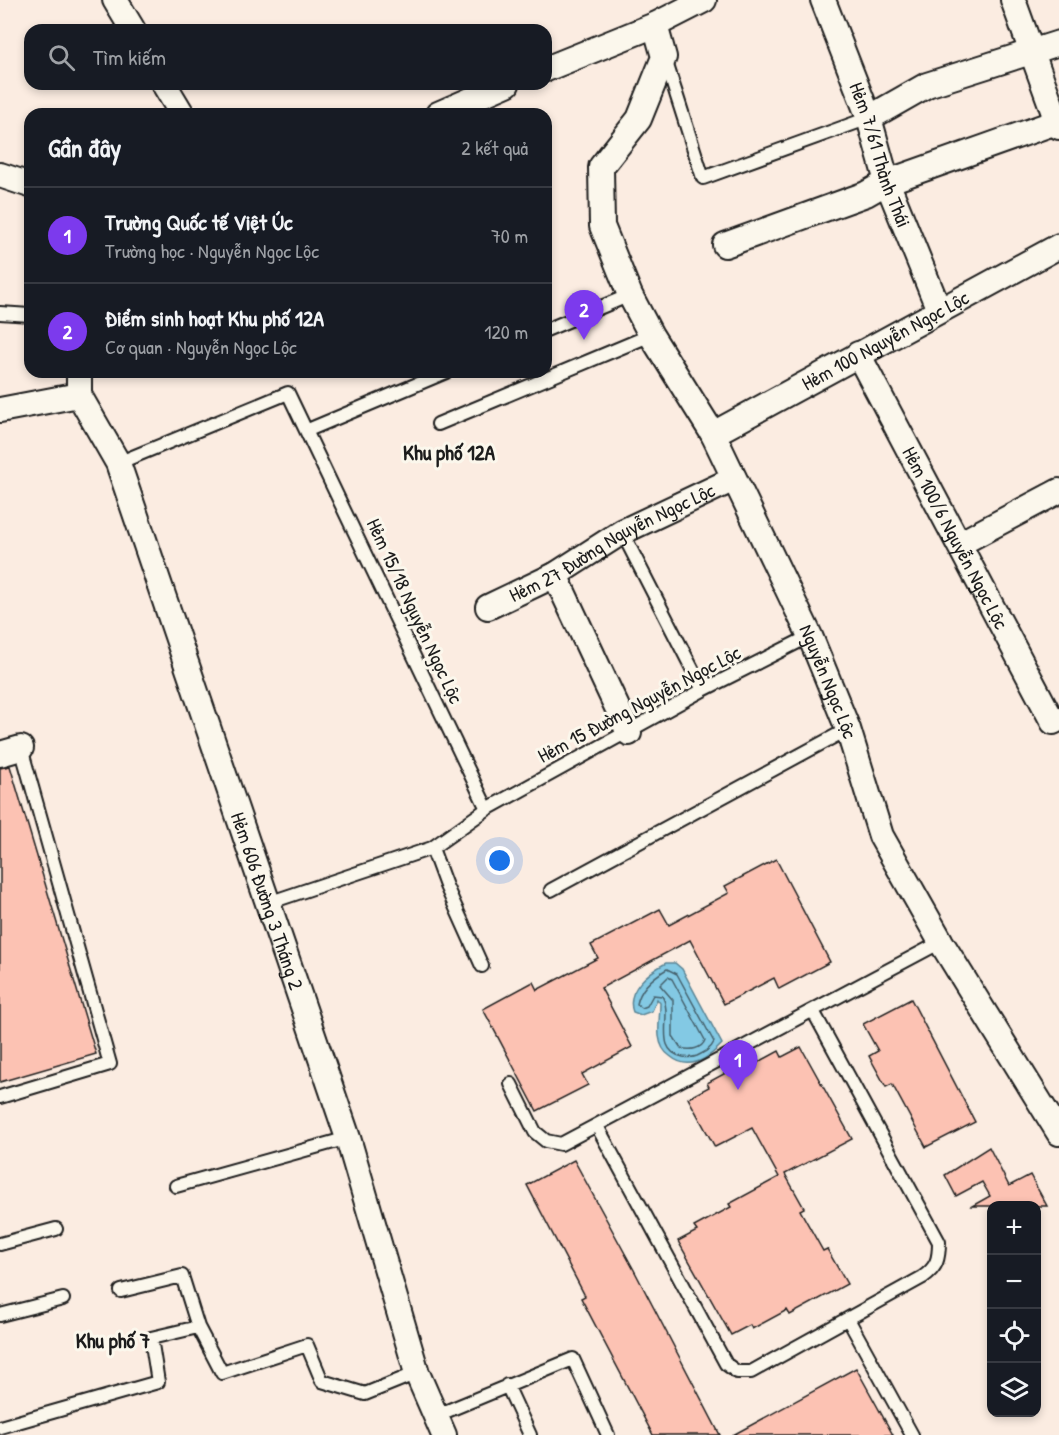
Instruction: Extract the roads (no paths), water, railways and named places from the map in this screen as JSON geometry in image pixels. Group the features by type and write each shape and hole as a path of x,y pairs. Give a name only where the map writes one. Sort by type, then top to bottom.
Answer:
{"street":[{"path":"115,0 129,24"},
{"path":"552,67 656,25 704,0"},
{"name":"Hẻm 7/61 Thành Thái","path":"823,0 869,118 887,182 939,310"},
{"path":"725,245 866,194 887,182 1058,124 1013,0"},
{"path":"656,25 664,57"},
{"path":"869,118 927,85 1059,43"},
{"name":"Nguyễn Ngọc Lộc","path":"664,57 639,119 601,167 602,226 630,295 651,335 712,434 810,636 848,729 881,836 941,942 1059,1134"},
{"path":"168,90 178,108"},
{"path":"452,108 493,90"},
{"path":"0,175 24,183"},
{"name":"Hẻm 100 Nguyễn Ngọc Lộc","path":"712,434 1059,246"},
{"name":"Hẻm 100/6 Nguyễn Ngọc Lộc","path":"858,354 1056,721"},
{"path":"0,410 79,383"},
{"name":"Hẻm 606 Đường 3 Tháng 2","path":"79,383 118,463 348,1138 417,1373 440,1426"},
{"name":"Hẻm 27 Đường Nguyễn Ngọc Lộc","path":"488,607 555,575 622,532 734,479"},
{"path":"959,544 1059,490"},
{"path":"555,575 629,733"}],"lane":[{"path":"664,57 703,178 869,118"},
{"path":"552,328 630,295"},
{"path":"0,313 24,315"},
{"path":"552,376 651,335"},
{"path":"308,430 432,378"},
{"path":"438,424 548,378"},
{"name":"Hẻm 15/18 Nguyễn Ngọc Lộc","path":"118,463 288,393 308,430 487,809"},
{"path":"622,532 703,690"},
{"name":"Hẻm 15 Đường Nguyễn Ngọc Lộc","path":"268,903 432,849 487,809 629,733 703,690 810,636"},
{"path":"551,890 848,729"},
{"path":"0,1097 110,1064 10,751"},
{"path":"432,849 482,966"},
{"path":"511,1084 536,1132 546,1141 561,1143 597,1126 941,942"},
{"path":"597,1126 726,1364 737,1372 751,1372 934,1269 939,1257 939,1242 813,1011"},
{"path":"176,1186 348,1138"},
{"path":"0,1244 56,1229"},
{"path":"121,1291 182,1276 198,1327 222,1373 307,1345 322,1381 365,1394 417,1373"},
{"path":"0,1315 63,1299"},
{"path":"848,1319 912,1435"},
{"path":"0,1427 158,1382 151,1338 198,1327"},
{"path":"440,1426 507,1385 573,1359 608,1435"},
{"path":"507,1385 530,1435"}],"water":[{"path":"666,963 675,963 682,969 722,1044 698,1062 677,1061 664,1050 659,1036 660,1003 657,999 652,1011 641,1015 633,1012 631,1004 635,989 653,971"}],"place":[{"name":"Điểm sinh hoạt Khu phố 12A","path":"584,340"},
{"name":"Trường Quốc tế Việt Úc","path":"738,1090"}],"district":[{"name":"Khu phố 12A","path":"449,453"},
{"name":"Khu phố 7","path":"113,1341"}]}
